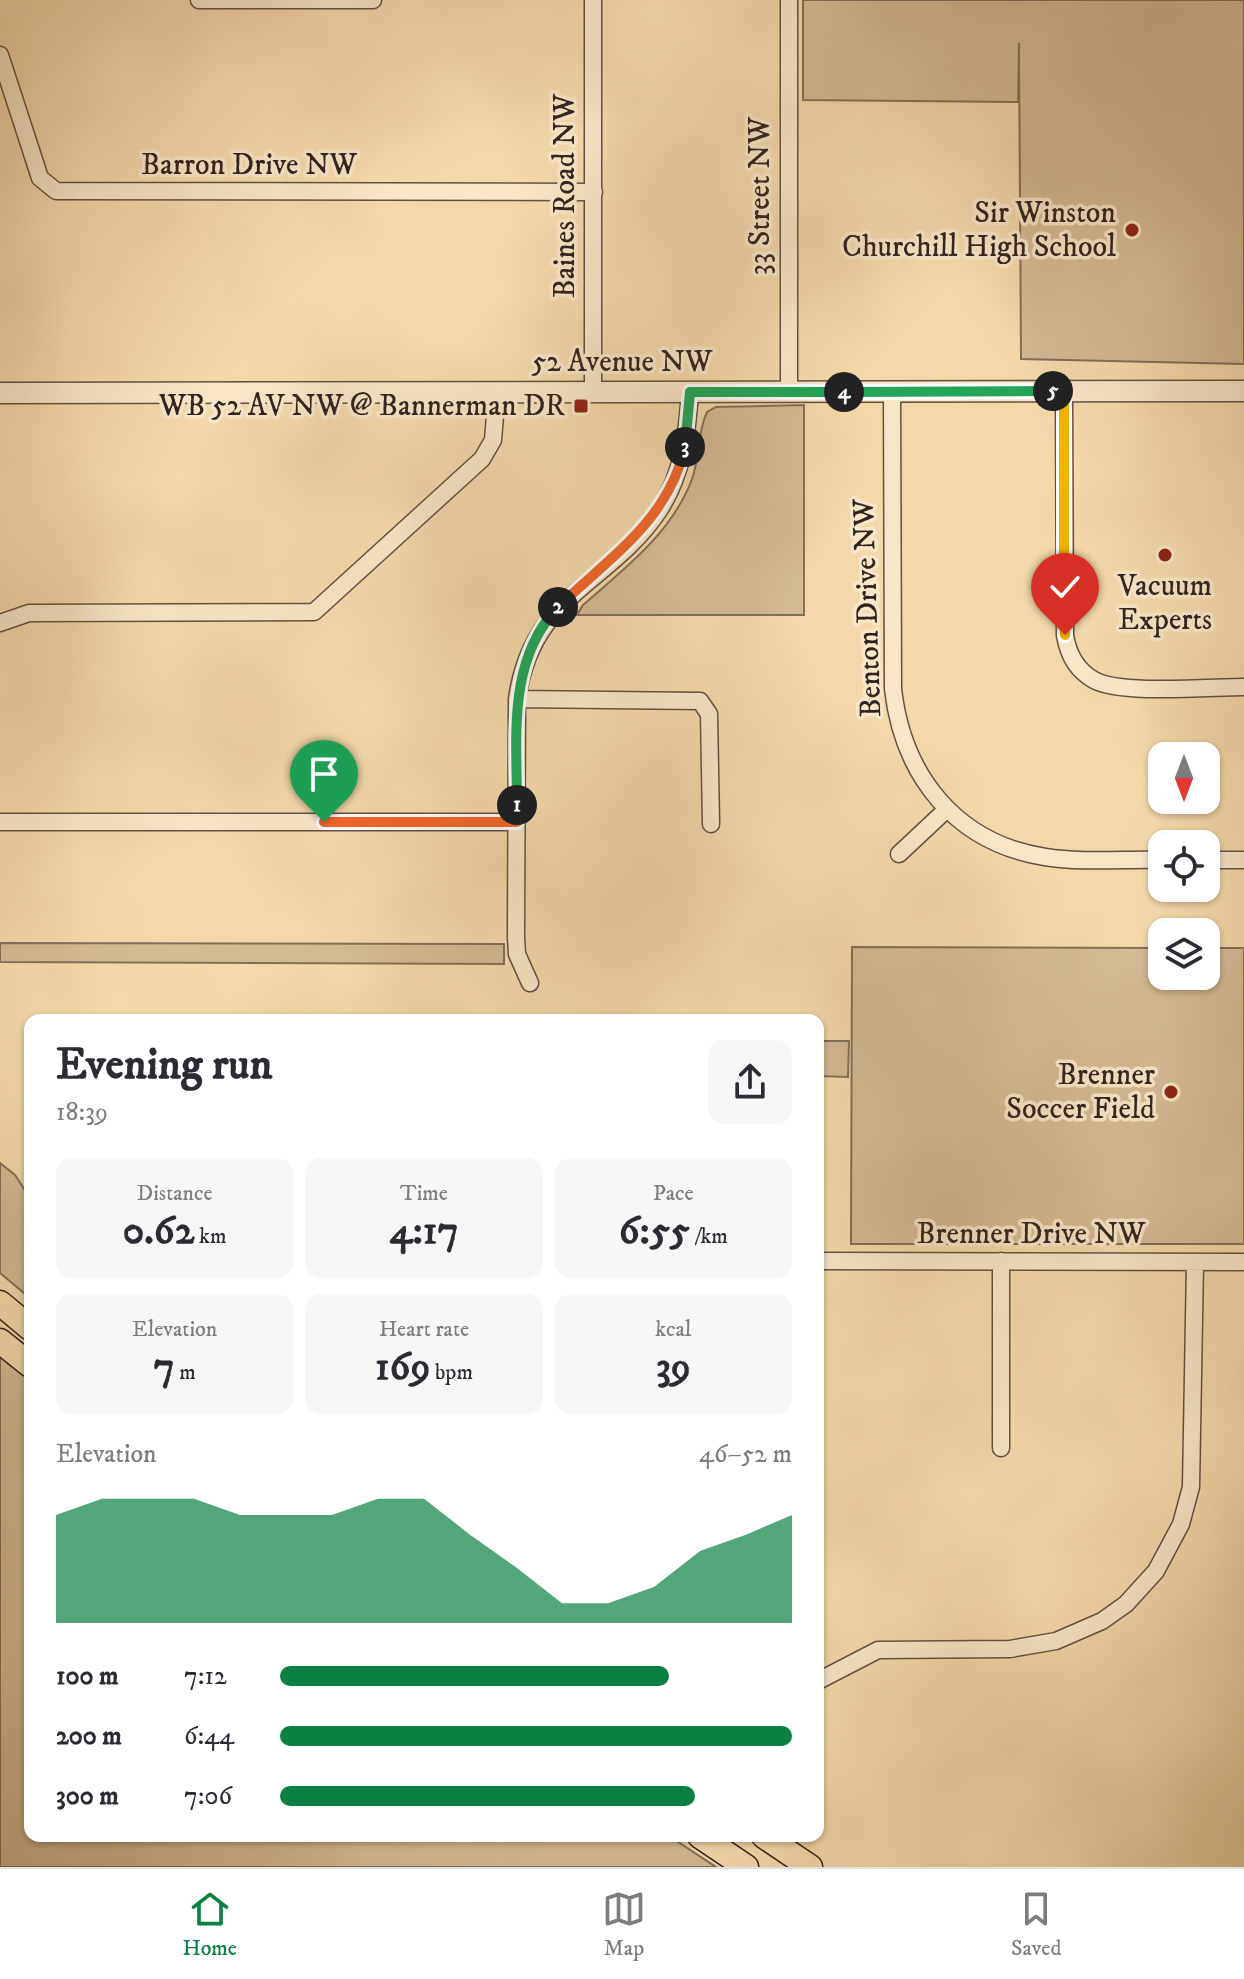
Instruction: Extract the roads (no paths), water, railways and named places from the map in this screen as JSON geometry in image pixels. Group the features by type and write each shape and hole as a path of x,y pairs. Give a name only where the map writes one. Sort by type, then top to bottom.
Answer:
{"main road":[{"path":"0,1303 24,1323"},
{"path":"0,1341 24,1360"},
{"path":"709,1842 746,1867"},
{"path":"773,1842 810,1867"}],"street":[{"path":"199,0 373,0"},
{"name":"Baines Road NW","path":"593,0 593,392"},
{"name":"33 Street NW","path":"789,0 789,392"},
{"name":"Barron Drive NW","path":"0,55 40,178 56,191 594,192"},
{"path":"0,623 29,613 314,612 482,459 493,440 497,391"},
{"name":"Benton Drive NW","path":"892,391 893,689 897,721 908,751 946,810 995,841 1042,856 1148,860"},
{"path":"1064,391 1065,635 1070,654 1094,680 1116,687 1244,687"},
{"name":"52 Avenue NW","path":"0,393 1244,391"},
{"path":"530,983 517,954 517,699 523,667 546,622 638,536 667,496 685,445 690,392"},
{"path":"517,699 700,701 709,714 711,824"},
{"path":"899,854 946,810"},
{"path":"0,822 517,822"},
{"path":"1220,860 1244,860"},
{"name":"Brenner Drive NW","path":"824,1261 1244,1262"},
{"path":"1001,1261 1001,1448"},
{"path":"824,1678 878,1650 1010,1649 1056,1641 1102,1621 1142,1587 1156,1571 1177,1533 1191,1487 1195,1263"}],"place":[{"name":"Sir Winston Churchill High School","path":"1132,230"},
{"name":"WB 52 AV NW @ Bannerman DR","path":"581,406"},
{"name":"Vacuum Experts","path":"1165,555"},
{"name":"Brenner Soccer Field","path":"1171,1092"}]}
